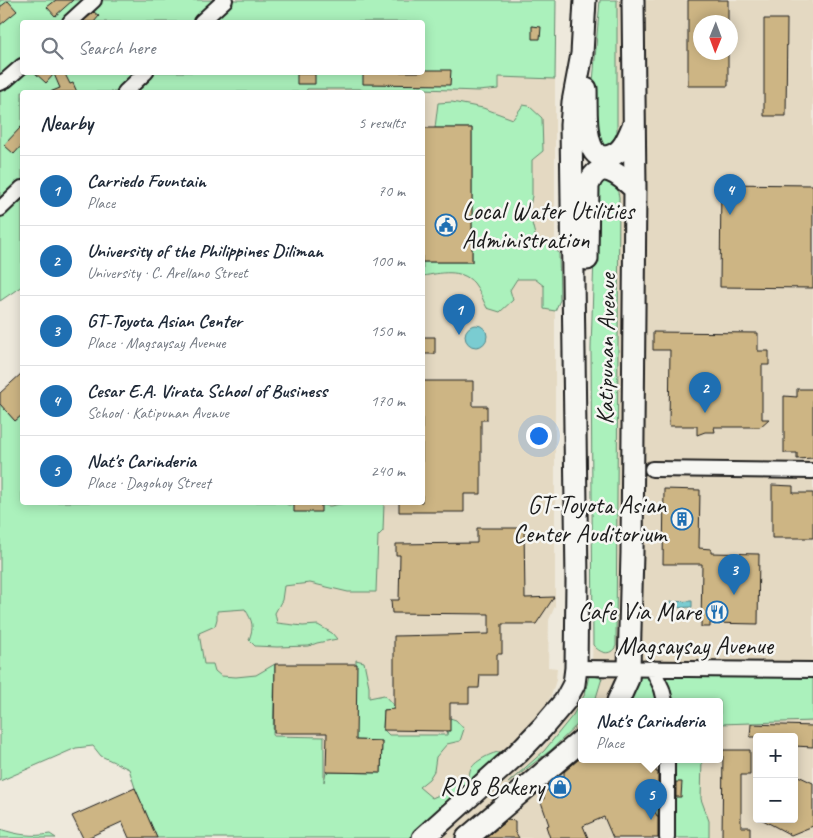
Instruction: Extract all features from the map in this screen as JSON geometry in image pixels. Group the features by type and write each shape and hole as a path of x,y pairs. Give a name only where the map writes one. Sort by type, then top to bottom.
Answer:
{"main road":[{"name":"Katipunan Avenue","path":"422,838 518,753 542,728 574,684 576,668 577,571 571,125 573,102 582,54 585,0"},
{"name":"Katipunan Avenue","path":"619,698 628,679 629,668 632,543 635,189 633,0"},
{"path":"582,54 588,135 594,152 603,158 618,152 629,135 634,122"},
{"path":"574,310 584,286 587,253 588,186 592,177 602,170 611,170 635,189"},
{"path":"467,838 578,743"}],"street":[{"path":"72,20 94,0"},
{"path":"202,20 225,0"},
{"path":"0,82 6,80 20,68"},
{"path":"127,90 143,75"},
{"path":"2,202 20,189"},
{"path":"652,469 813,471"},
{"name":"Magsaysay Avenue","path":"576,668 813,670"},
{"path":"652,668 664,698"},
{"path":"667,763 667,838"}],"shaded area":[{"path":"608,0 813,0 813,838 441,838 544,746 575,707 578,700 578,763 723,763 723,698 579,698 592,668"},
{"path":"555,19 555,606 549,620 548,667 557,668 556,680 551,696 539,717 523,736 436,814 324,786 324,737 190,735 197,607 244,505 425,505 425,90 164,90 379,75 425,75 425,71"}],"green space":[{"path":"0,0 556,0 555,79 499,77 499,89 478,91 423,89 20,90 20,287 0,301"},
{"path":"600,0 617,0 617,135 616,144 599,149 593,82"},
{"path":"452,102 483,108 513,119 523,105 529,106 542,118 543,151 532,160 532,196 529,211 537,243 547,242 559,253 560,300 555,311 544,309 544,286 535,279 517,279 510,290 513,300 500,312 487,308 474,283 463,275 450,273 425,276 425,262 472,262 472,128 435,128 438,103"},
{"path":"602,180 610,181 617,188 619,197 616,646 608,653 602,652 593,645 591,348 596,194"},
{"path":"0,404 15,421 20,417 20,505 384,505 383,531 378,536 376,592 348,592 310,583 284,586 282,600 275,613 277,623 303,626 318,625 332,633 337,639 309,646 255,646 249,640 252,624 245,609 217,611 215,626 199,633 204,664 213,664 215,671 221,676 236,677 256,675 275,664 273,736 324,737 324,782 326,772 381,773 382,741 355,740 356,660 364,662 369,686 369,698 384,695 397,709 384,710 383,729 389,735 447,735 450,718 456,720 464,729 460,741 447,744 436,757 434,771 429,779 419,787 432,798 469,775 472,767 483,758 494,753 507,752 412,838 157,838 135,788 129,769 101,756 93,746 76,748 0,781"},
{"path":"639,673 813,677 813,721 723,724 723,698 630,698"},
{"path":"589,675 602,678 596,698 583,698"},
{"path":"578,706 578,724 551,750 508,783 544,751"},
{"path":"660,763 702,763 701,799 709,821 709,838 662,838 655,801"},
{"path":"0,829 25,835 50,834 56,838 0,838"}],"water":[{"path":"476,325 484,328 487,336 484,344 476,347 468,344 465,336 468,328"},
{"path":"692,601 692,607 670,608 670,602"}],"building":[{"path":"56,0 73,0 55,16 47,7"},
{"path":"688,0 728,0 728,15 693,15 693,60 728,60 728,86 688,86"},
{"path":"8,1 17,11 0,25 0,7"},
{"path":"94,12 99,16 96,20 84,20"},
{"path":"764,19 787,19 786,116 764,116"},
{"path":"532,26 541,27 540,39 532,39"},
{"path":"425,70 451,70 450,85 363,84 363,75 425,75"},
{"path":"37,75 53,75 46,83"},
{"path":"54,75 66,75 70,84 73,83 76,90 55,90 60,88"},
{"path":"297,75 315,75 315,84 297,84"},
{"path":"20,128 20,147 14,154 4,145"},
{"path":"425,128 472,128 472,262 425,262"},
{"path":"721,184 813,185 813,288 720,287"},
{"path":"653,332 758,333 758,351 769,351 769,365 762,365 762,419 769,419 760,427 714,427 715,432 705,432 697,435 697,426 669,426 670,350 653,350"},
{"path":"425,337 435,337 435,354 425,354"},
{"path":"20,375 20,417 15,421 0,404 0,393"},
{"path":"425,381 473,381 473,406 487,406 487,420 481,420 481,494 464,494 464,512 399,512 399,505 425,505"},
{"path":"797,389 813,389 813,458 797,459 797,453 784,453 784,396 797,397"},
{"path":"772,485 793,486 793,493 813,493 813,538 772,538"},
{"path":"664,489 700,490 699,548 711,549 711,553 759,554 758,624 710,623 710,627 701,627 702,564 663,564"},
{"path":"294,505 321,505 321,512 294,512"},
{"path":"477,528 524,528 525,598 554,597 536,624 502,624 502,654 497,654 497,675 480,675 479,688 469,688 469,703 450,703 450,731 383,730 384,710 394,709 394,636 489,634 489,614 392,613 391,600 399,600 400,555 396,555 396,544 477,543"},
{"path":"275,664 357,664 356,740 382,741 381,773 326,772 327,733 274,733"},
{"path":"751,724 813,726 813,747 798,746 798,733 753,733 753,737 750,737"},
{"path":"723,750 750,750 750,775 741,775 741,827 750,827 750,838 722,838"},
{"path":"578,760 578,763 656,763 658,795 647,796 658,818 658,838 613,838 604,817 583,826 588,838 550,838 546,826 549,825 540,799 544,799 544,792 550,789 548,786 564,777 564,772"},
{"path":"798,776 813,783 813,826 791,835 768,823 798,823"},
{"path":"676,782 682,782 681,797 676,797"},
{"path":"135,788 157,838 129,838 122,822 87,838 83,838 72,816"},
{"path":"507,820 515,821 515,831 519,838 486,838"}],"place":[{"name":"Cesar E.A. Virata School of Business","path":"730,215"},
{"name":"Local Water Utilities Administration","path":"446,225"},
{"name":"Carriedo Fountain","path":"459,335"},
{"name":"University of the Philippines Diliman","path":"705,413"},
{"name":"GT-Toyota Asian Center Auditorium","path":"682,519"},
{"name":"GT-Toyota Asian Center","path":"734,595"},
{"name":"Cafe Via Mare","path":"717,612"},
{"name":"RD8 Bakery","path":"560,787"},
{"name":"Nat's Carinderia","path":"651,820"}]}
